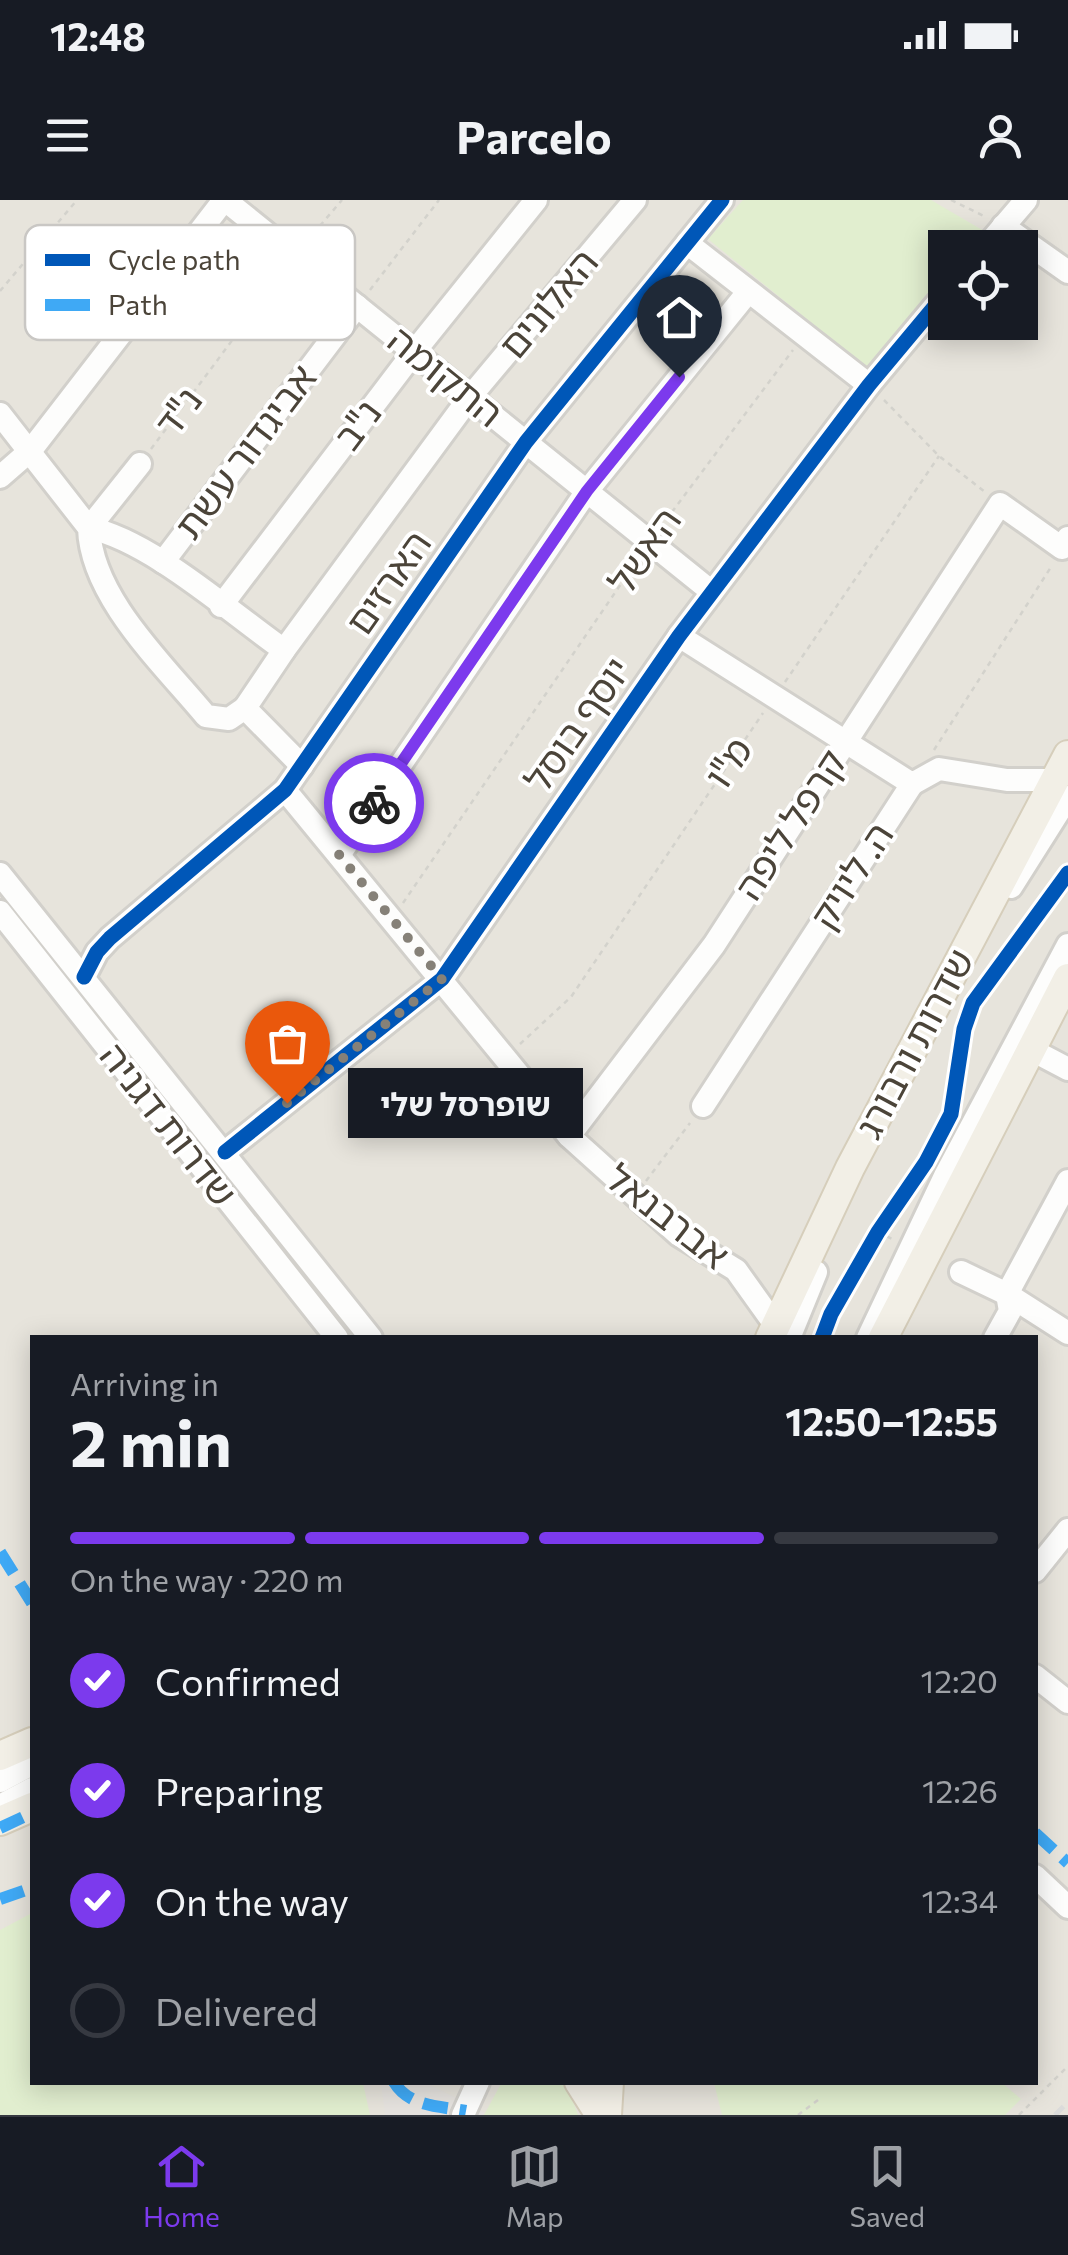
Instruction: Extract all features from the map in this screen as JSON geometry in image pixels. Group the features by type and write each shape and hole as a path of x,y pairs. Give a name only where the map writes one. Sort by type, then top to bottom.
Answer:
{"main road":[{"name":"שדרות ורבורג","path":"779,1334 850,1168 1063,777"},
{"path":"885,1335 1068,978"},
{"path":"0,1756 30,1743"},
{"path":"0,1821 30,1807"},
{"path":"581,2085 603,2115"},
{"path":"603,2115 608,2085"}],"street":[{"name":"התקומה","path":"224,200 256,225"},
{"path":"205,225 224,200"},
{"name":"נ\"ב","path":"221,606 414,352 536,200"},
{"name":"האלונים","path":"284,650 470,398 636,200"},
{"name":"הארזים","path":"84,977 97,952 110,938 285,790 526,442 722,200"},
{"path":"1000,230 1026,200"},
{"path":"1003,226 1068,272"},
{"path":"687,242 869,385"},
{"path":"339,855 587,491 748,292"},
{"name":"התקומה","path":"357,306 712,592"},
{"name":"יוסף בוסל","path":"225,1152 442,979 679,636 869,385 928,314"},
{"path":"0,478 31,450 116,340"},
{"name":"אביגדור עשת","path":"163,562 331,340"},
{"path":"0,414 90,528 90,550 98,573 121,611 206,716 228,719 245,708 284,650 163,562 112,533 90,528"},
{"name":"נ\"ד","path":"90,528 140,464"},
{"path":"1000,504 1065,543"},
{"name":"קרפל ליפה","path":"568,1136 714,945 1000,504"},
{"path":"679,636 912,784 939,769 1007,780 1063,777"},
{"path":"245,708 302,766"},
{"name":"ה. ליויק","path":"703,1106 912,784"},
{"name":"אברבנאל","path":"285,790 568,1136 679,1235 736,1270 779,1334"},
{"name":"שדרות דגניה","path":"0,874 369,1335"},
{"name":"שדרות דגניה","path":"0,912 335,1335"},
{"path":"869,1335 945,1176 1068,944"},
{"path":"1030,1049 1068,1069"},
{"path":"997,1335 1010,1311 1007,1294 1068,1182"},
{"path":"962,1272 1007,1294 1068,1333"},
{"path":"1038,1567 1068,1530"},
{"path":"1038,1678 1068,1702"},
{"path":"0,1781 30,1765"},
{"path":"0,1806 30,1790"},
{"path":"1038,1879 1068,1907"},
{"path":"463,2115 477,2085"}],"path":[{"path":"56,225 77,200"},
{"path":"357,306 439,200"},
{"path":"951,200 1003,226"},
{"path":"0,291 25,261"},
{"path":"869,385 938,456 1000,504"},
{"path":"934,750 1065,543"},
{"path":"634,1198 703,1106"},
{"path":"1019,2115 1068,2066"},
{"path":"798,2115 818,2100"}],"shaded area":[{"path":"0,200 1068,200 1068,2115 0,2115"},
{"path":"381,2085 430,2085 484,2112 483,2115 385,2115"}],"green space":[{"path":"743,200 931,200 982,230 928,230 928,296 867,368 708,239"},
{"path":"30,1914 30,2085 363,2085 370,2115 0,2115 0,1930"},
{"path":"500,2085 567,2085 578,2115 484,2115"},
{"path":"714,2085 1004,2085 1021,2099 1005,2115 722,2115"}],"railway":[{"path":"1055,2115 1068,2102"}],"marked path":[{"path":"0,1552 30,1600"},
{"path":"0,1828 30,1814"},
{"path":"1038,1836 1068,1863"},
{"path":"0,1899 30,1889"},
{"path":"396,2085 416,2101 466,2111"}],"cycle path":[{"path":"84,977 97,952 110,938 285,790 526,442 722,200"},
{"path":"225,1152 442,979 679,636 869,385 928,314"},
{"path":"823,1335 878,1232 926,1162 951,1114 964,1029 973,1003 1068,873"}],"way so far":[{"path":"287,1103 442,979 339,855 374,803"}],"place":[{"name":"שופרסל שלי","path":"287,1103"}],"route":[{"path":"374,803 587,491 679,377"}]}
